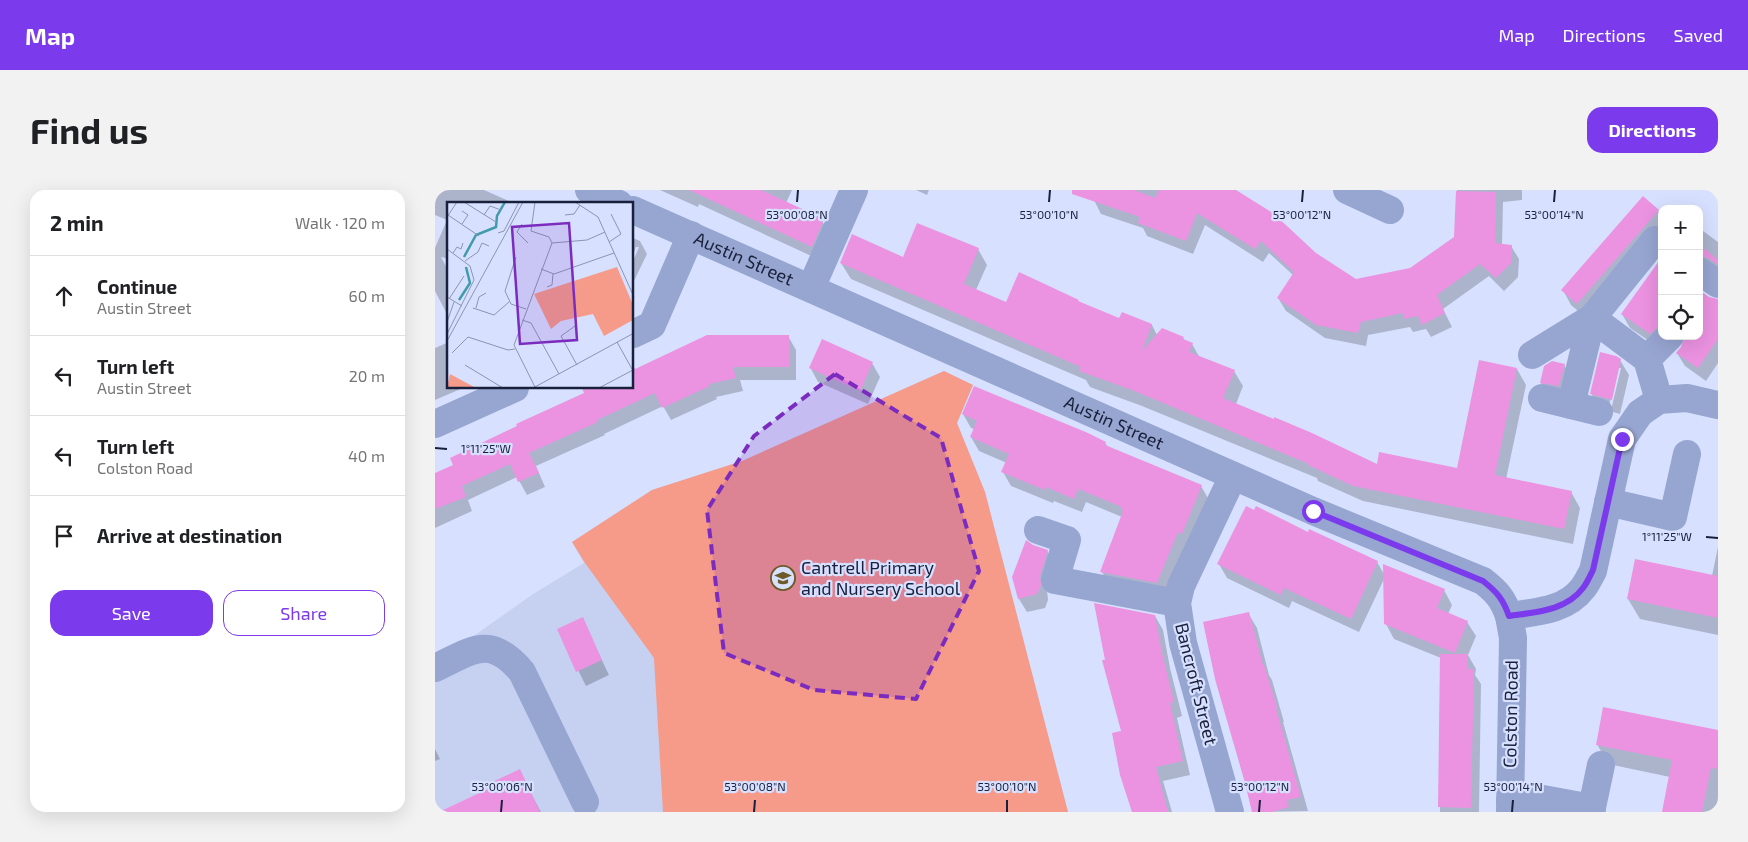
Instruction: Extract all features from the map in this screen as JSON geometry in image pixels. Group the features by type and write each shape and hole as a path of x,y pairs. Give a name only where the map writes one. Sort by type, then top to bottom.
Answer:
{"street":[{"path":"589,190 615,202"},
{"path":"811,288 854,190"},
{"path":"1347,190 1390,210"},
{"name":"Austin Street","path":"634,210 1313,511 1483,581 1497,592 1505,604 1509,616"},
{"path":"634,334 652,325 691,235"},
{"path":"1532,355 1592,318 1655,240 1658,242"},
{"path":"1703,274 1718,284"},
{"path":"1592,318 1647,359 1659,400"},
{"path":"1571,405 1592,318"},
{"path":"1647,359 1666,340"},
{"path":"435,424 513,389"},
{"path":"1542,398 1599,412"},
{"path":"1509,616 1546,610 1567,603 1583,588 1593,570 1622,439 1640,412 1659,400 1687,398 1718,404"},
{"path":"1608,502 1673,517 1687,454"},
{"name":"Bancroft Street","path":"1230,812 1183,643 1177,603 1181,586 1233,476"},
{"path":"1038,530 1067,540 1055,580 1177,603"},
{"name":"Colston Road","path":"1509,616 1513,638 1510,807"},
{"path":"435,668 474,650 487,648 504,653 512,660 522,672 585,802"},
{"path":"1510,807 1543,799 1591,810 1601,765"}],"highlighted area":[{"path":"835,374 941,438 979,571 916,699 814,690 724,653 707,510 754,436"}],"shaded area":[{"name":"Cantrell Primary and Nursery School","path":"944,371 973,385 957,423 985,492 1068,812 435,812 435,653 475,635 533,594 584,563 572,542 652,490 742,461"},
{"name":"Cantrell Primary and Nursery School","path":"944,371 973,385 957,423 985,492 1068,812 663,812 654,658 585,563 572,542 652,490 742,461"}],"building":[{"path":"689,190 761,190 822,218 821,221 823,222 812,247"},
{"path":"1072,190 1134,190 1155,198 1159,190 1236,190 1273,213 1316,253 1356,279 1410,268 1454,237 1456,191 1496,192 1495,243 1512,245 1511,263 1496,278 1480,264 1437,295 1445,313 1422,325 1418,316 1404,319 1403,313 1361,322 1358,333 1316,325 1277,298 1294,272 1261,241 1255,249 1197,213 1186,241 1138,223 1140,217 1072,194"},
{"path":"1643,196 1658,209 1577,304 1561,290"},
{"path":"917,223 979,248 964,284 1006,302 1019,272 1078,301 1119,318 1122,312 1152,324 1142,351 1162,328 1184,337 1183,339 1193,343 1189,352 1235,370 1223,398 1312,433 1377,464 1379,452 1457,468 1479,360 1517,368 1495,475 1572,491 1564,529 1353,486 1309,464 1132,390 1079,371 1081,367 840,263 852,234 903,257"},
{"path":"1703,247 1718,260 1718,265 1703,257"},
{"path":"1658,262 1658,327 1650,334 1621,314"},
{"path":"1703,293 1709,297 1718,299 1718,339 1698,368 1676,353 1684,340 1703,340"},
{"path":"707,335 789,335 789,367 733,367 736,378 709,384 710,386 662,408 655,393 597,420 598,422 529,453 539,473 518,482 510,464 462,486 466,497 435,509 435,473 453,465 450,458 517,426 516,424 584,393 582,389 634,389 634,370"},
{"path":"822,339 873,362 860,391 809,368"},
{"path":"1600,352 1621,359 1612,400 1590,394"},
{"path":"1552,361 1565,364 1559,386 1540,383 1544,366"},
{"path":"974,386 1088,433 1106,442 1105,445 1202,485 1182,534 1178,532 1157,583 1100,572 1123,511 1121,510 1122,507 1078,489 1074,499 1046,487 1045,490 1001,472 1009,454 970,437 977,421 962,414"},
{"path":"1246,506 1254,510 1256,506 1308,532 1309,529 1378,561 1351,619 1284,588 1281,595 1217,564"},
{"path":"1026,540 1033,545 1048,550 1040,576 1041,585 1037,594 1018,599 1012,577"},
{"path":"1635,559 1718,576 1718,618 1627,599"},
{"path":"1383,564 1445,589 1437,608 1468,621 1455,653 1384,624"},
{"path":"1094,603 1155,615 1174,702 1170,703 1183,761 1156,767 1168,812 1132,812 1120,775 1112,733 1121,731 1102,660 1105,660"},
{"path":"1249,612 1301,797 1287,800 1289,807 1272,812 1252,812 1215,679 1203,622"},
{"path":"583,617 602,660 576,672 557,629"},
{"path":"1440,654 1468,654 1468,669 1474,669 1471,808 1438,807"},
{"path":"1603,707 1718,730 1718,769 1711,768 1702,812 1662,812 1672,760 1596,745"},
{"path":"520,769 540,812 439,812 490,788 488,784"}],"place":[{"name":"Cantrell Primary and Nursery School","path":"783,578"}],"route":[{"path":"1313,511 1483,581 1497,592 1505,604 1509,616 1546,610 1567,603 1583,588 1593,570 1622,439"}]}
